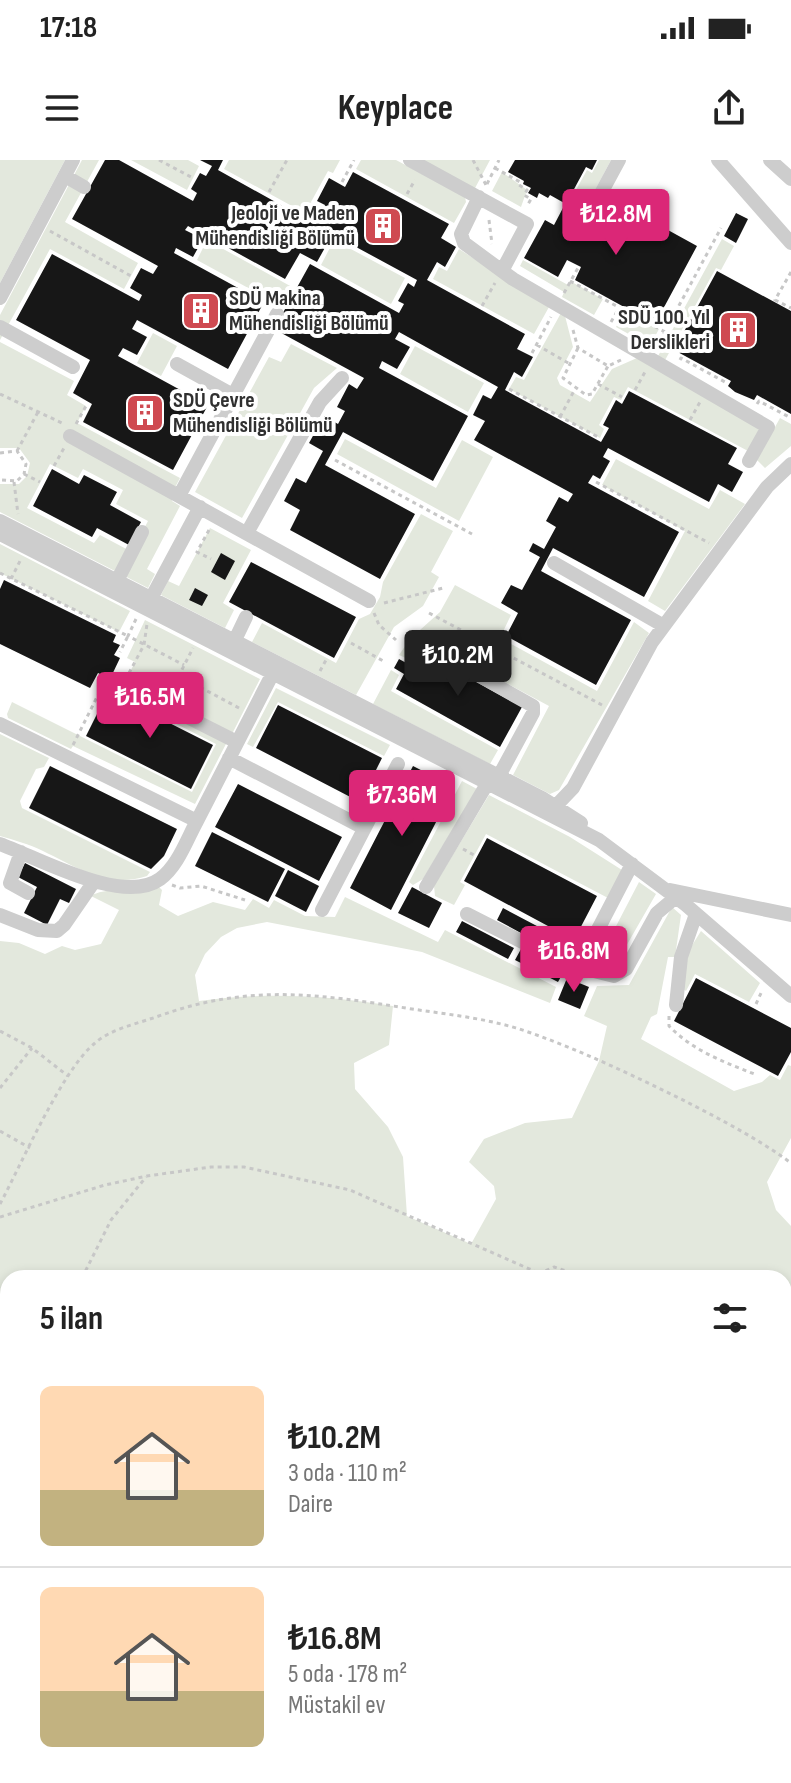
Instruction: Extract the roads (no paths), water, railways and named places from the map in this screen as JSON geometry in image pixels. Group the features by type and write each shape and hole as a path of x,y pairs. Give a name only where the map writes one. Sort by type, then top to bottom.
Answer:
{"street":[{"path":"0,298 73,160"},
{"path":"410,160 483,191 527,224 500,274"},
{"path":"592,210 619,160"},
{"path":"718,160 791,243"},
{"path":"770,160 791,179"},
{"path":"65,176 84,187"},
{"path":"483,191 461,239 500,274 768,427 749,461"},
{"path":"179,496 277,314"},
{"path":"0,327 73,367"},
{"path":"177,364 233,395"},
{"path":"247,533 320,402 342,378"},
{"path":"72,432 179,496 369,601"},
{"path":"552,810 573,788 648,647 767,487 791,464"},
{"path":"145,611 200,507"},
{"path":"0,521 117,581 145,611 234,642 275,670"},
{"path":"117,581 142,532"},
{"path":"0,534 145,611 275,670 552,810 671,893 791,996"},
{"path":"554,563 664,626"},
{"path":"234,642 246,617"},
{"path":"426,887 533,713 533,706 428,647"},
{"path":"0,845 93,883 143,885 163,877 197,821 275,670"},
{"path":"124,685 237,742"},
{"path":"0,724 197,821"},
{"path":"229,758 364,828"},
{"path":"322,910 398,764"},
{"path":"21,852 10,883 28,893"},
{"path":"578,968 632,864"},
{"path":"0,915 38,930 57,931 93,883"},
{"path":"671,893 791,915"},
{"path":"467,914 578,968 614,976 621,974 671,893"},
{"path":"676,1005 681,957 696,914"}],"place":[{"name":"Jeoloji ve Maden Mühendisliği Bölümü","path":"383,226"},
{"name":"SDÜ Makina Mühendisliği Bölümü","path":"201,311"},
{"name":"SDÜ 100. Yıl Derslikleri","path":"738,330"},
{"name":"SDÜ Çevre Mühendisliği Bölümü","path":"145,413"}]}
